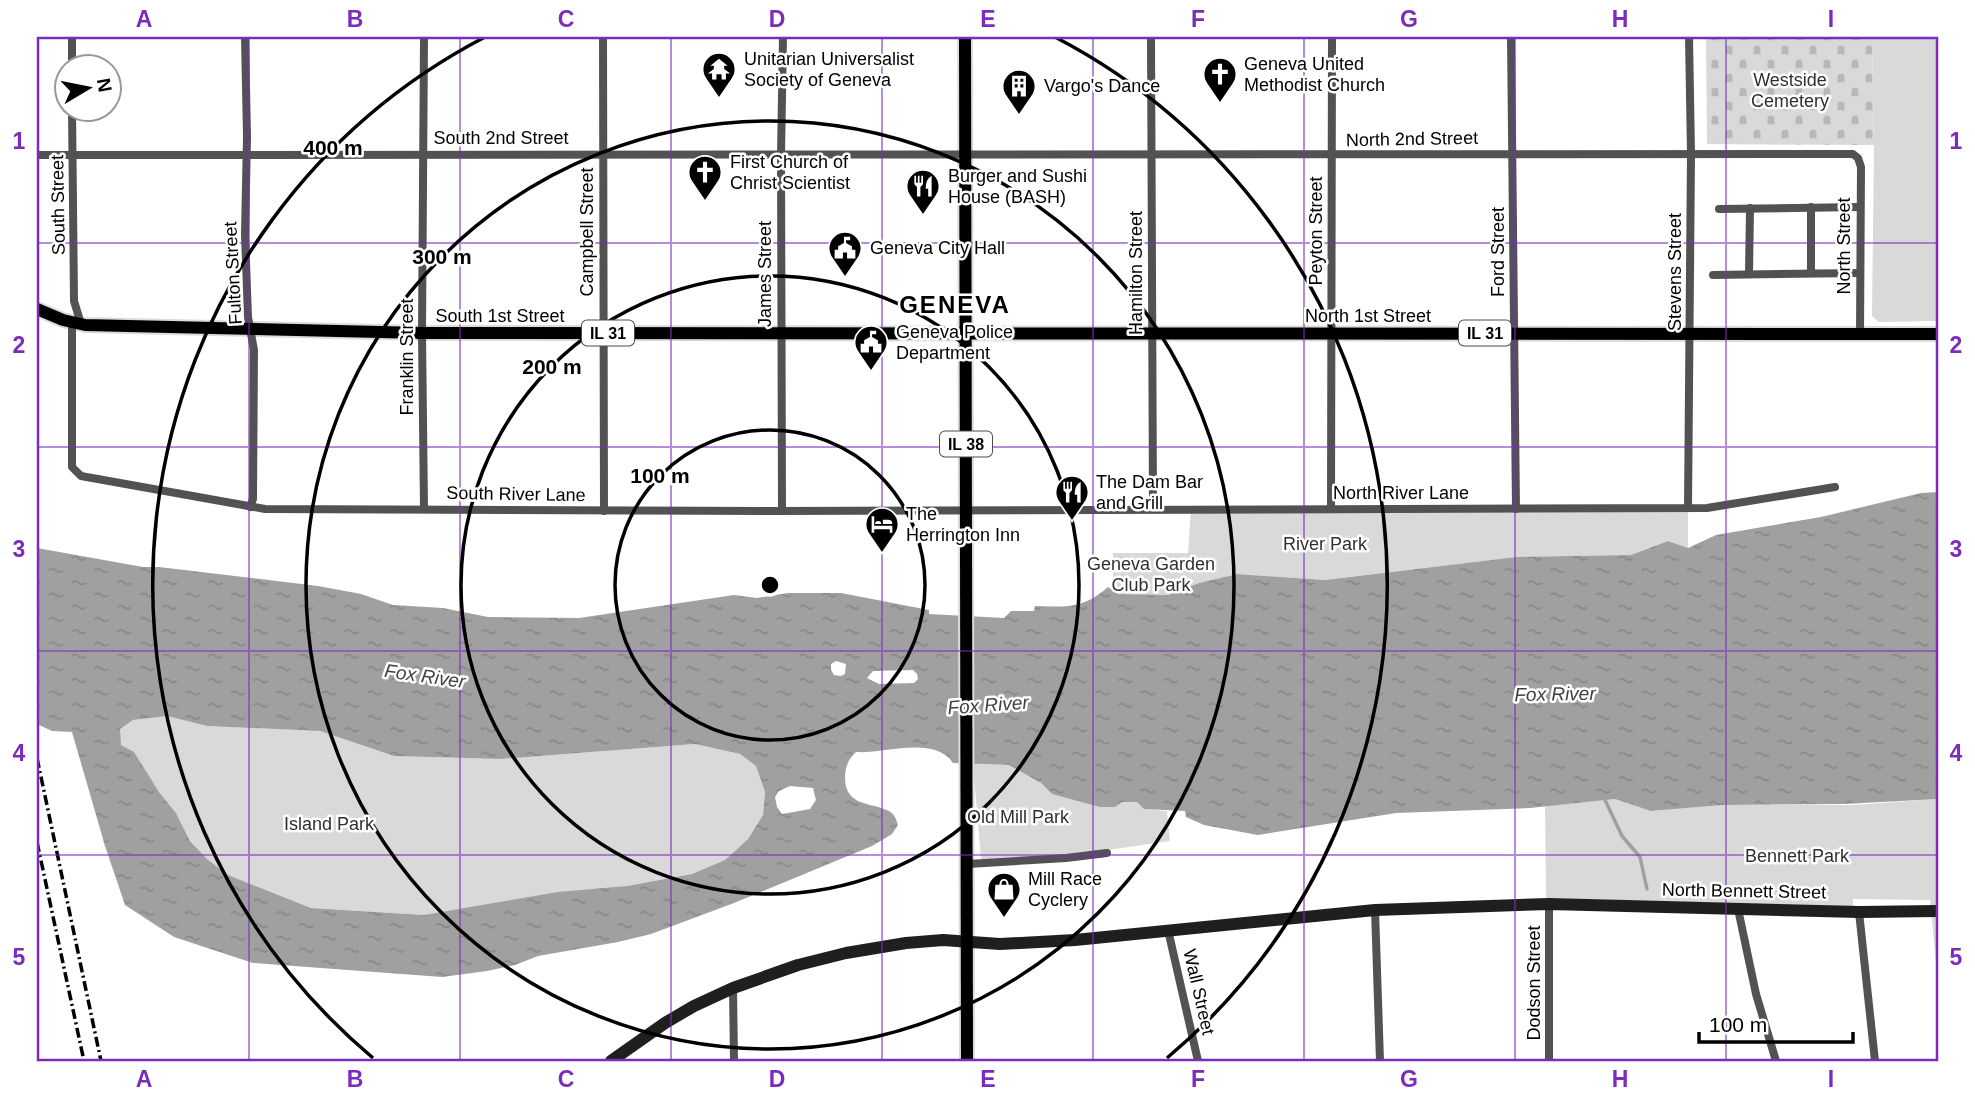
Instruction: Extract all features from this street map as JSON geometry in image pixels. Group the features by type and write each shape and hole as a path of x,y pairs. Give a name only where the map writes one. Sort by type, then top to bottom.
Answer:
{"main road":[{"name":"IL 38","path":"965,37 967,1061"},
{"name":"South 1st Street","path":"37,309 72,322 251,330 422,334 965,333"},
{"name":"North 1st Street","path":"965,333 1938,334"},
{"name":"North Bennett Street","path":"611,1061 675,1018 733,988 797,965 846,953 943,940 1000,944 1075,940 1376,910 1549,904 1859,912 1938,911"}],"street":[{"name":"Fulton Street","path":"245,37 245,234 248,317 254,350 253,499 250,508"},
{"name":"Franklin Street","path":"424,37 424,509"},
{"name":"Campbell Street","path":"603,37 604,511"},
{"name":"James Street","path":"782,511 783,37"},
{"name":"Hamilton Street","path":"1151,37 1153,509"},
{"name":"Peyton Street","path":"1331,508 1329,349 1332,333 1332,37"},
{"name":"Ford Street","path":"1511,37 1516,509"},
{"name":"Stevens Street","path":"1688,508 1692,154 1689,37"},
{"name":"South Street","path":"72,122 72,467"},
{"name":"North 2nd Street","path":"966,155 1853,154 1858,158"},
{"name":"South 2nd Street","path":"37,155 966,155"},
{"name":"North Street","path":"1858,158 1861,166 1860,335"},
{"path":"1811,207 1811,273"},
{"path":"1719,208 1860,207"},
{"path":"1749,274 1750,208"},
{"path":"1713,275 1860,273"},
{"path":"72,322 74,301"},
{"name":"South River Lane","path":"72,467 81,476 250,508 966,510"},
{"name":"North River Lane","path":"966,510 1707,508 1835,487"},
{"path":"968,864 1107,853"},
{"name":"Dodson Street","path":"1549,904 1549,1061"},
{"path":"1738,909 1756,994 1776,1061"},
{"path":"1376,910 1380,1061"},
{"path":"1859,912 1875,1061"},
{"name":"Wall Street","path":"1168,930 1198,1061"},
{"path":"733,988 734,1061"}],"green space":[{"name":"Westside Cemetery","path":"1706,37 1872,37 1874,145 1707,144"},
{"path":"1872,37 1938,37 1938,321 1879,322 1872,316"},
{"name":"River Park","path":"1191,508 1688,508 1688,548 1668,541 1631,555 1516,557 1325,580 1237,574 1199,583 1168,595 1119,594 1113,590 1113,553 1188,553"},
{"name":"Island Park","path":"167,716 207,726 320,731 394,756 501,759 695,744 740,754 756,766 765,792 763,815 748,839 725,860 692,874 424,915 311,908 228,875 190,841 176,813 121,745 119,729 133,720"},
{"name":"Old Mill Park","path":"973,764 1009,765 1041,783 1052,794 1138,802 1144,809 1167,811 1170,841 1066,856 981,860"},
{"name":"Bennett Park","path":"1615,799 1652,811 1723,805 1853,805 1938,799 1938,983 1930,900 1853,899 1853,907 1546,898 1545,806"}],"water":[{"name":"Fox River","path":"1938,492 1938,799 1844,804 1723,805 1651,811 1615,799 1530,808 1396,813 1258,835 1204,825 1186,817 1185,811 1144,809 1137,802 1100,807 1052,794 1041,783 1009,765 953,763 945,755 922,748 856,752 849,760 846,770 846,787 849,794 860,802 889,811 898,825 892,834 872,846 651,934 538,956 515,965 487,971 442,977 253,963 174,937 125,905 72,732 52,731 37,724 37,548 143,567 318,586 361,594 393,605 443,608 488,617 579,618 734,595 757,598 788,593 841,593 929,610 929,614 1004,618 1011,611 1034,611 1035,606 1082,603 1108,587 1119,594 1168,595 1199,583 1237,574 1325,580 1516,557 1631,555 1668,541 1688,548 1716,535 1821,517 1921,493","holes":["836,661 846,664 845,674 834,675 831,664","913,670 918,679 914,683 879,684 867,678 873,671","167,716 207,726 320,731 394,756 501,759 695,744 740,754 756,766 765,792 763,815 748,839 725,860 692,874 627,886 558,892 424,915 311,908 228,875 207,859 190,841 176,813 134,752 121,745 120,729 133,720","790,786 813,788 816,800 810,809 782,814 775,797 779,791"]}],"waterway":[{"path":"1605,800 1622,836 1640,857 1647,889"}],"railway":[{"path":"37,758 101,1061"},
{"path":"37,842 84,1061"}],"place":[{"name":"Unitarian Universalist Society of Geneva","path":"719,99"},
{"name":"Geneva United Methodist Church","path":"1220,104"},
{"name":"Vargo's Dance","path":"1019,116"},
{"name":"First Church of Christ Scientist","path":"705,202"},
{"name":"Burger and Sushi House (BASH)","path":"923,216"},
{"name":"Geneva City Hall","path":"845,278"},
{"name":"Geneva Police Department","path":"871,372"},
{"name":"The Dam Bar and Grill","path":"1072,522"},
{"name":"The Herrington Inn","path":"882,554"},
{"name":"Mill Race Cyclery","path":"1004,919"}],"district":[{"name":"GENEVA","path":"955,304"}],"park label":[{"name":"Geneva Garden Club Park","path":"1151,574"}]}
